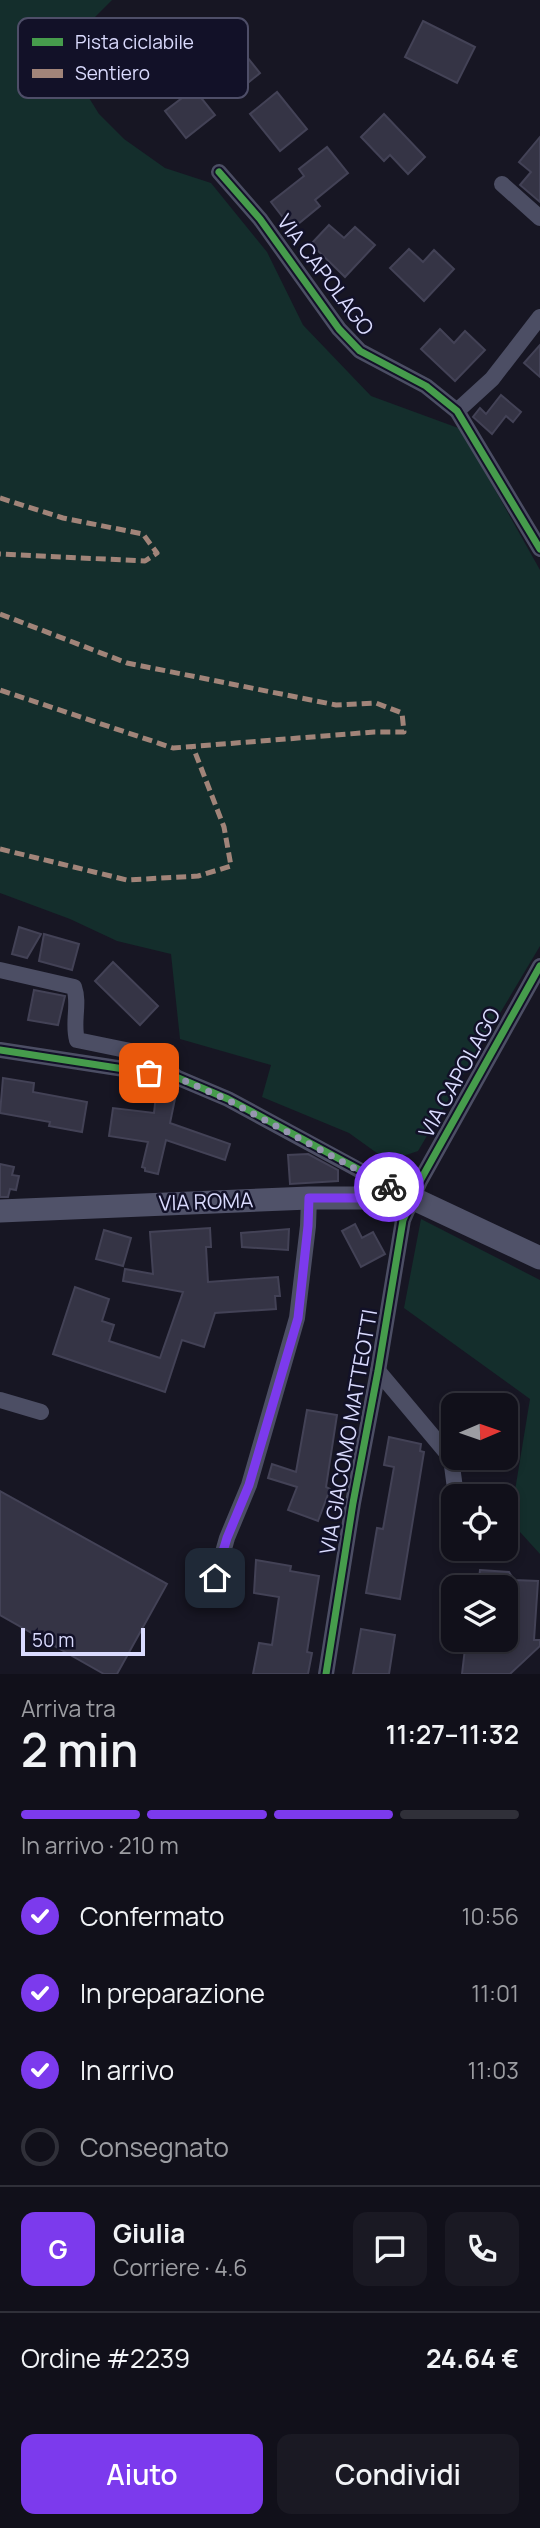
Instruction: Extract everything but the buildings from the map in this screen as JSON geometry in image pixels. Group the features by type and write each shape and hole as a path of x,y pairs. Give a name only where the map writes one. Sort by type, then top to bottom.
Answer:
{"main road":[{"name":"VIA ROMA","path":"0,1211 309,1198 412,1198"},
{"path":"412,1198 540,1258"}],"street":[{"name":"VIA CAPOLAGO","path":"219,172 260,219 339,329 360,351 426,386 457,411 540,549"},
{"path":"502,184 540,218"},
{"path":"457,411 492,379 540,317"},
{"name":"VIA CAPOLAGO","path":"412,1198 540,966"},
{"path":"0,970 74,987 77,997 73,1026 76,1040 150,1055 176,1077"},
{"path":"3,1049 176,1077 228,1100 412,1198"},
{"path":"210,1598 227,1538 249,1485 298,1318 309,1198"},
{"name":"VIA GIACOMO MATTEOTTI","path":"326,1674 403,1220 412,1198"},
{"path":"378,1371 451,1458 454,1484"},
{"path":"0,1400 41,1412"}],"green space":[{"path":"0,0 112,0 94,18 18,18 18,98 89,98 99,114 124,139 165,168 211,183 267,252 303,325 371,396 461,429 540,570 540,946 418,1151 388,1161 349,1133 262,1097 271,1065 180,1039 171,954 117,941 70,919 0,893"},
{"path":"421,1219 540,1280 540,1554 518,1530 516,1484 530,1399 404,1308"}],"marked path":[{"path":"0,498 63,518 143,534 157,553 145,561 0,554"},
{"path":"0,614 127,663 336,705 376,703 402,713 404,732 173,748 0,690"},
{"path":"0,849 127,880 198,876 231,866 224,827 193,747"}],"cycle path":[{"path":"219,172 260,219 339,329 360,351 426,386 457,411 540,549"},
{"path":"326,1674 403,1220 420,1181 540,966"},
{"path":"0,1050 176,1077 228,1099 412,1198"}],"way so far":[{"path":"149,1073 176,1077 228,1100 389,1187"}],"route":[{"path":"215,1578 227,1538 249,1485 298,1318 309,1198 412,1198 389,1187"}]}
